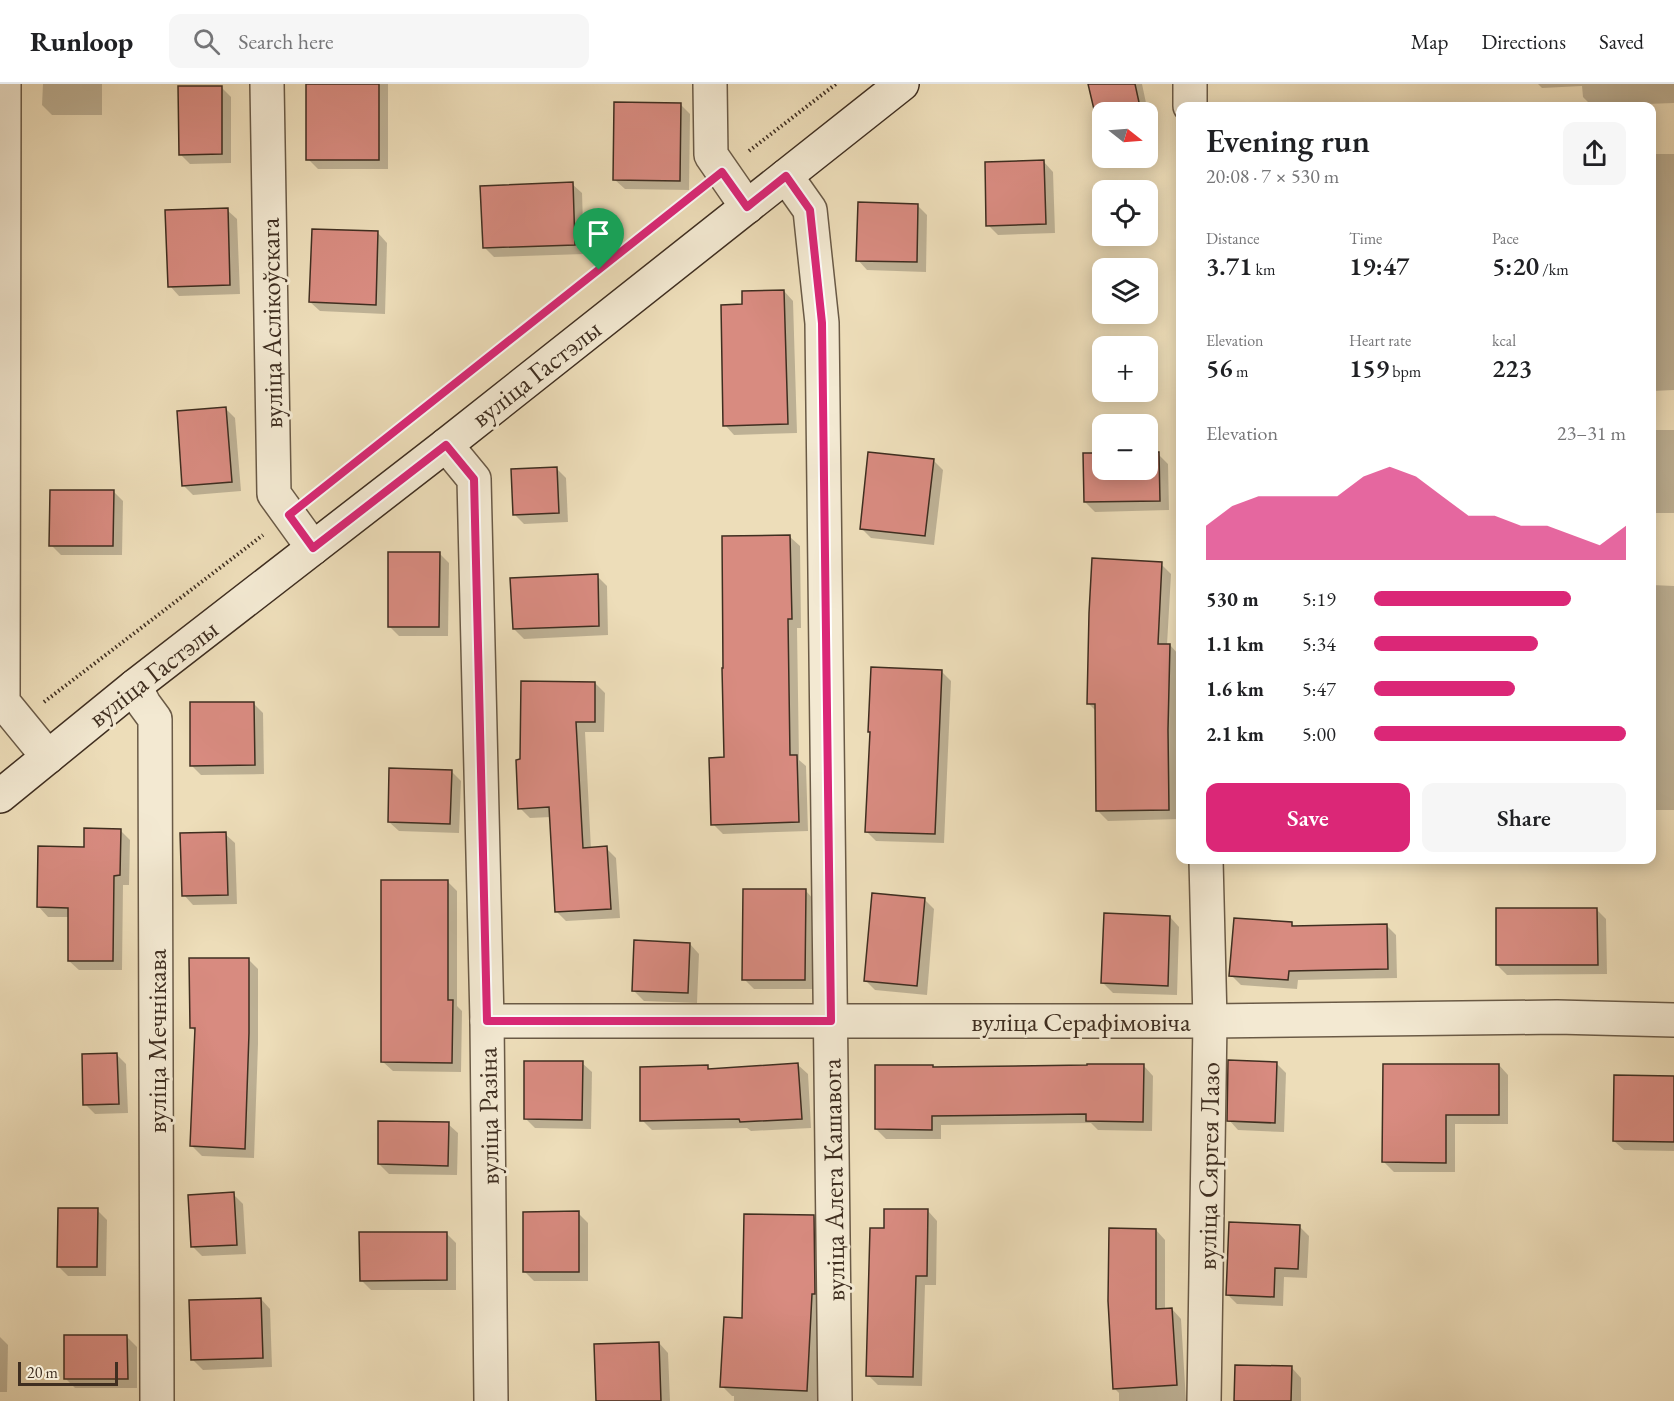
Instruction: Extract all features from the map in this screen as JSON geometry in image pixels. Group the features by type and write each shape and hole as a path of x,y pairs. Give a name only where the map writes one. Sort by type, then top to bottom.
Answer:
{"street":[{"path":"4,84 3,702 48,757"},
{"name":"вуліца Аслікоўскага","path":"267,84 274,494 313,548"},
{"path":"710,84 711,155 747,207"},
{"name":"вуліца Гастэлы","path":"0,796 135,686 446,445 902,84"},
{"path":"1190,84 1190,102"},
{"name":"вуліца Алега Кашавога","path":"786,176 810,210 822,323 835,1401"},
{"name":"вуліца Разіна","path":"446,445 474,479 487,1021 490,1401"},
{"name":"вуліца Мечнікава","path":"135,686 155,719 157,1401"},
{"name":"вуліца Сяргея Лазо","path":"1204,1401 1210,1021 1206,864"},
{"name":"вуліца Серафімовіча","path":"487,1021 1210,1021 1557,1017 1674,1020"}],"path":[{"path":"18,722 289,515 836,84"}],"building":[{"path":"306,84 379,84 379,160 306,160"},
{"path":"1088,84 1135,84 1139,102 1092,102"},
{"path":"178,86 222,86 222,154 179,155"},
{"path":"614,102 681,103 680,181 613,180"},
{"path":"1044,160 1046,224 986,226 985,162"},
{"path":"573,182 575,245 483,248 480,186"},
{"path":"858,202 918,204 917,262 856,261"},
{"path":"228,208 230,285 168,287 165,210"},
{"path":"312,229 378,231 376,305 309,302"},
{"path":"784,290 788,424 723,426 721,305 742,304 742,291"},
{"path":"226,407 232,482 182,486 177,411"},
{"path":"868,452 934,459 925,536 860,529"},
{"path":"1159,452 1160,501 1084,502 1083,453 1092,453 1092,480 1158,480"},
{"path":"557,467 559,513 513,515 511,469"},
{"path":"50,490 114,490 113,546 49,546"},
{"path":"790,535 792,619 788,619 790,755 797,755 799,822 711,825 709,758 724,757 722,536"},
{"path":"388,552 440,552 439,627 388,627"},
{"path":"1092,558 1162,562 1158,644 1170,644 1169,810 1096,811 1095,704 1087,704"},
{"path":"598,574 599,626 513,629 510,578"},
{"path":"871,667 942,670 935,834 865,832"},
{"path":"521,681 595,682 595,722 576,722 583,848 607,846 611,909 555,912 549,807 518,809 516,760 520,759"},
{"path":"190,702 254,702 255,765 190,766"},
{"path":"389,768 452,770 450,824 388,822"},
{"path":"84,828 121,829 120,875 114,876 113,961 68,961 68,908 37,907 38,846 84,847"},
{"path":"226,832 228,895 182,896 180,833"},
{"path":"381,880 448,880 448,1000 453,1000 452,1063 381,1062"},
{"path":"743,889 806,889 805,980 742,980"},
{"path":"872,893 925,898 917,986 864,981"},
{"path":"1496,908 1597,908 1598,965 1496,965"},
{"path":"1104,913 1170,916 1168,986 1101,983"},
{"path":"1234,918 1292,922 1292,926 1387,924 1388,969 1289,971 1288,980 1229,976"},
{"path":"634,940 690,943 688,993 632,991"},
{"path":"189,958 249,958 245,1149 190,1146 195,1028 190,1028"},
{"path":"117,1053 119,1104 83,1105 82,1054"},
{"path":"1228,1060 1277,1062 1275,1123 1227,1121"},
{"path":"524,1061 583,1061 582,1120 524,1119"},
{"path":"798,1063 802,1119 740,1122 739,1119 640,1121 640,1067 708,1065 708,1069"},
{"path":"1144,1064 1143,1122 1086,1121 1086,1114 932,1116 932,1130 875,1129 875,1065 933,1065 933,1067"},
{"path":"1383,1064 1499,1064 1499,1115 1446,1115 1446,1163 1382,1162"},
{"path":"1614,1075 1674,1076 1674,1142 1613,1141"},
{"path":"378,1121 449,1122 448,1166 378,1164"},
{"path":"234,1192 237,1245 191,1247 188,1195"},
{"path":"58,1208 98,1208 97,1267 57,1267"},
{"path":"884,1209 928,1209 927,1276 916,1276 913,1377 866,1376 870,1228 884,1228"},
{"path":"579,1211 579,1272 523,1272 523,1212"},
{"path":"744,1214 814,1215 815,1294 812,1294 807,1391 720,1387 724,1317 742,1318"},
{"path":"1229,1222 1300,1225 1298,1269 1275,1268 1274,1297 1226,1295"},
{"path":"1109,1228 1156,1229 1156,1309 1172,1308 1177,1385 1113,1389 1108,1301"},
{"path":"359,1232 447,1232 447,1280 360,1281"},
{"path":"261,1298 263,1358 191,1360 189,1300"},
{"path":"64,1335 127,1335 128,1379 64,1379"},
{"path":"659,1342 661,1401 596,1401 594,1344"},
{"path":"1235,1365 1292,1366 1291,1401 1234,1401"}],"route":[{"path":"722,172 747,207 786,176 810,210 822,323 831,1021 487,1021 474,479 446,445 313,548 289,515 599,270 722,172"}]}
